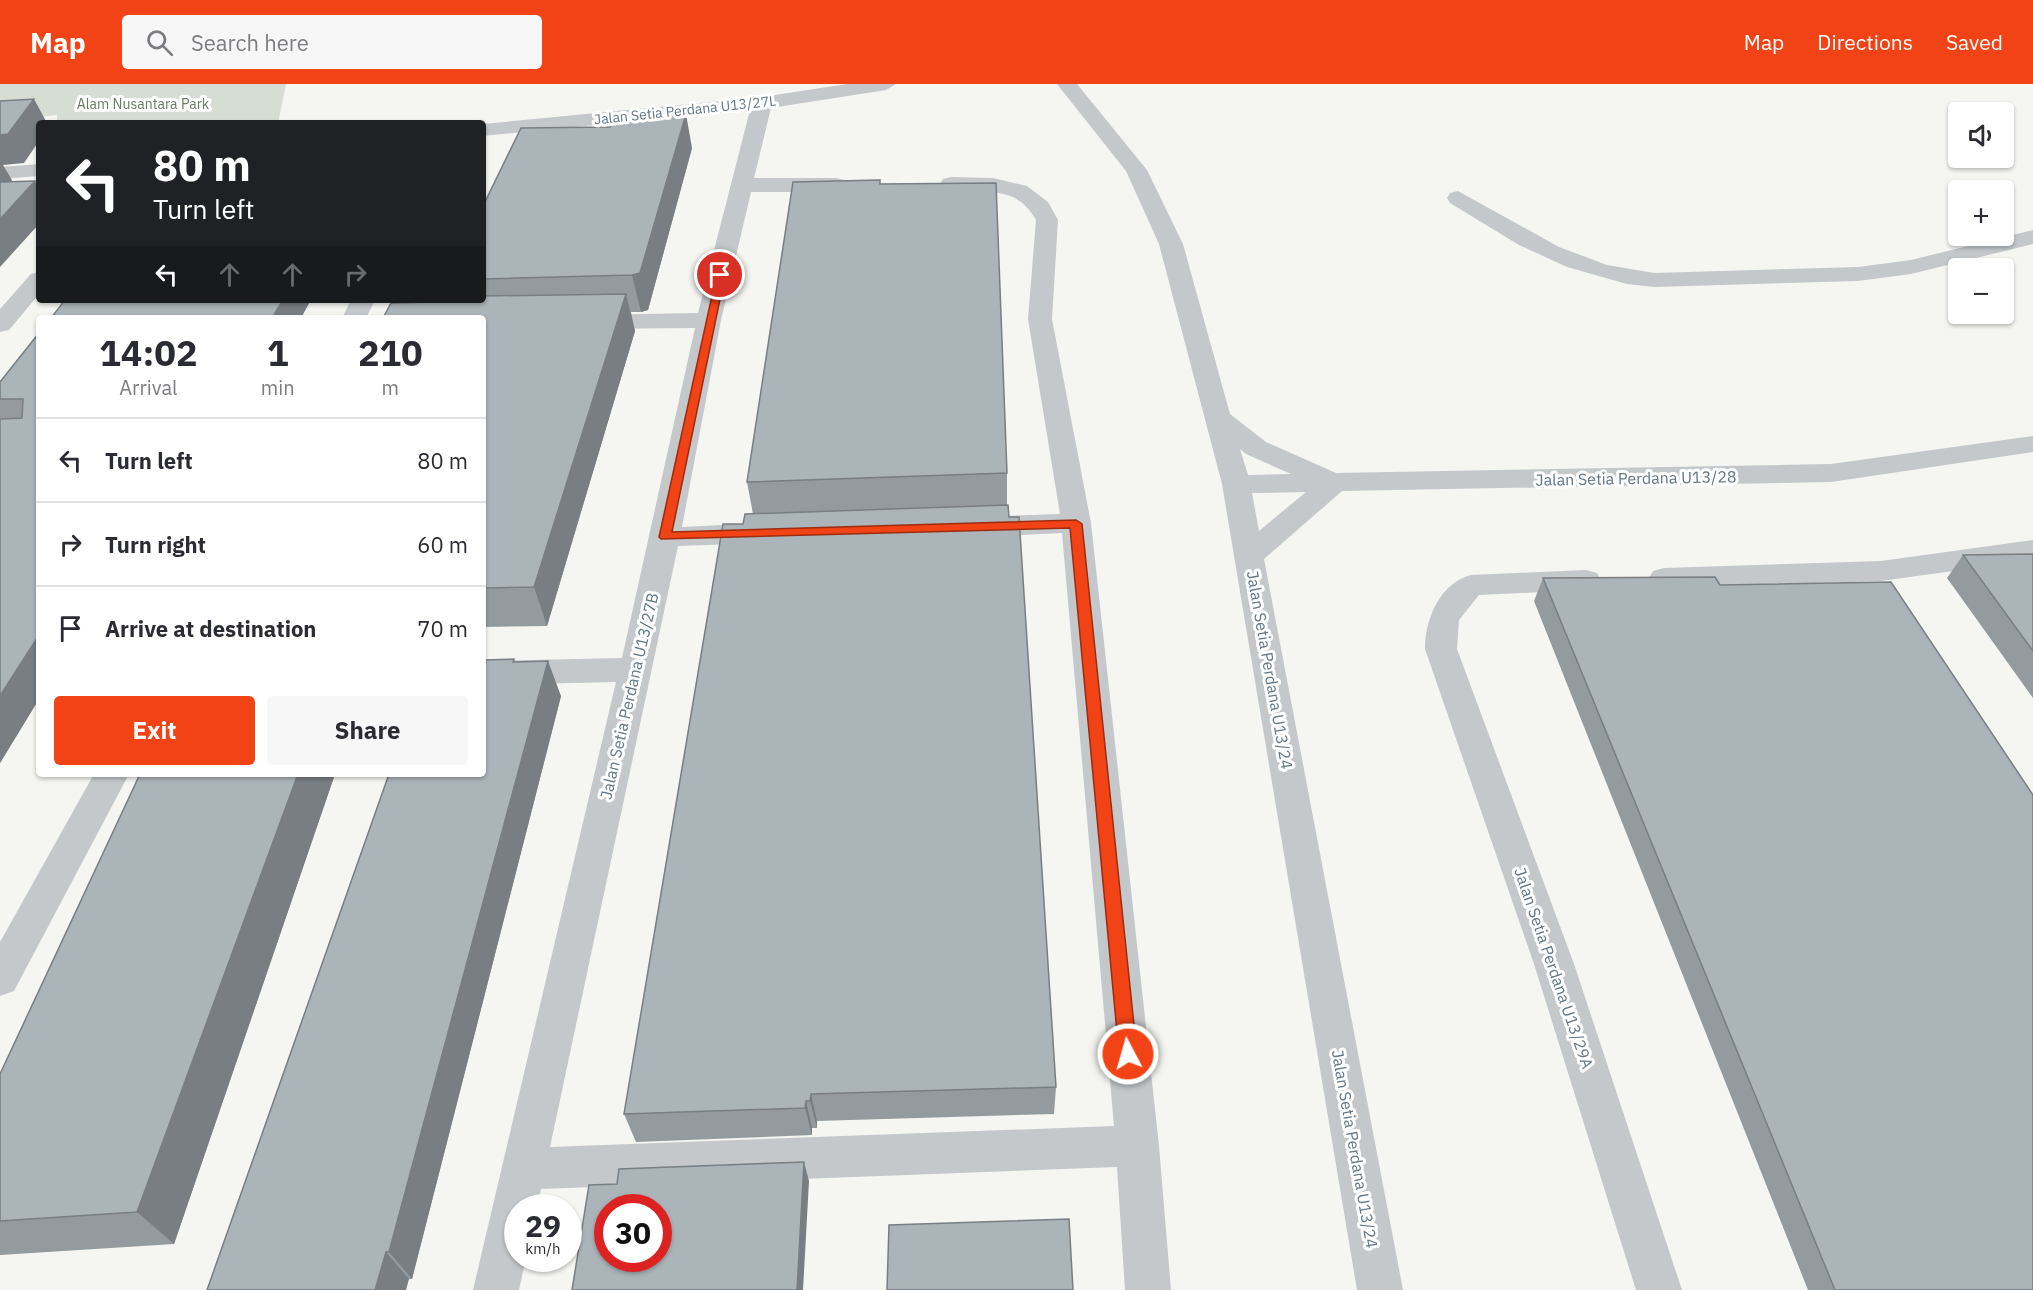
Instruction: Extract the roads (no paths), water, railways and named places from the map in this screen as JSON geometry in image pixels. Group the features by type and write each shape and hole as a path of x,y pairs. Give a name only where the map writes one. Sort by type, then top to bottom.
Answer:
{"street":[{"name":"Jalan Setia Perdana U13/27L","path":"486,130 762,103 886,84"},
{"name":"Jalan Setia Perdana U13/24","path":"1067,84 1136,170 1171,244 1219,418 1236,484 1380,1290"},
{"name":"Jalan Setia Perdana U13/27B","path":"496,1290 665,537 709,320 762,103"},
{"path":"0,173 36,170"},
{"path":"921,184 993,184 1015,188 1032,196 1042,207 1047,220 1040,319 1076,524 1137,1146 1148,1290"},
{"path":"742,185 861,185"},
{"path":"1458,198 1491,220 1578,266 1631,278 1654,280 1858,274 1911,267 2033,237"},
{"path":"0,325 36,283"},
{"path":"566,323 709,320"},
{"path":"1219,418 1256,448 1334,483 1249,556"},
{"name":"Jalan Setia Perdana U13/28","path":"1236,484 1831,473 2033,444"},
{"path":"947,528 1076,524"},
{"path":"665,537 794,532"},
{"path":"1900,601 1881,571 2033,550"},
{"name":"Jalan Setia Perdana U13/29A","path":"1659,1290 1554,964 1441,649 1440,628 1449,605 1471,585 1881,571"},
{"path":"486,673 634,670"},
{"path":"4,964 110,777"},
{"path":"522,1169 1137,1146"}],"park label":[{"name":"Alam Nusantara Park","path":"143,104"}]}
